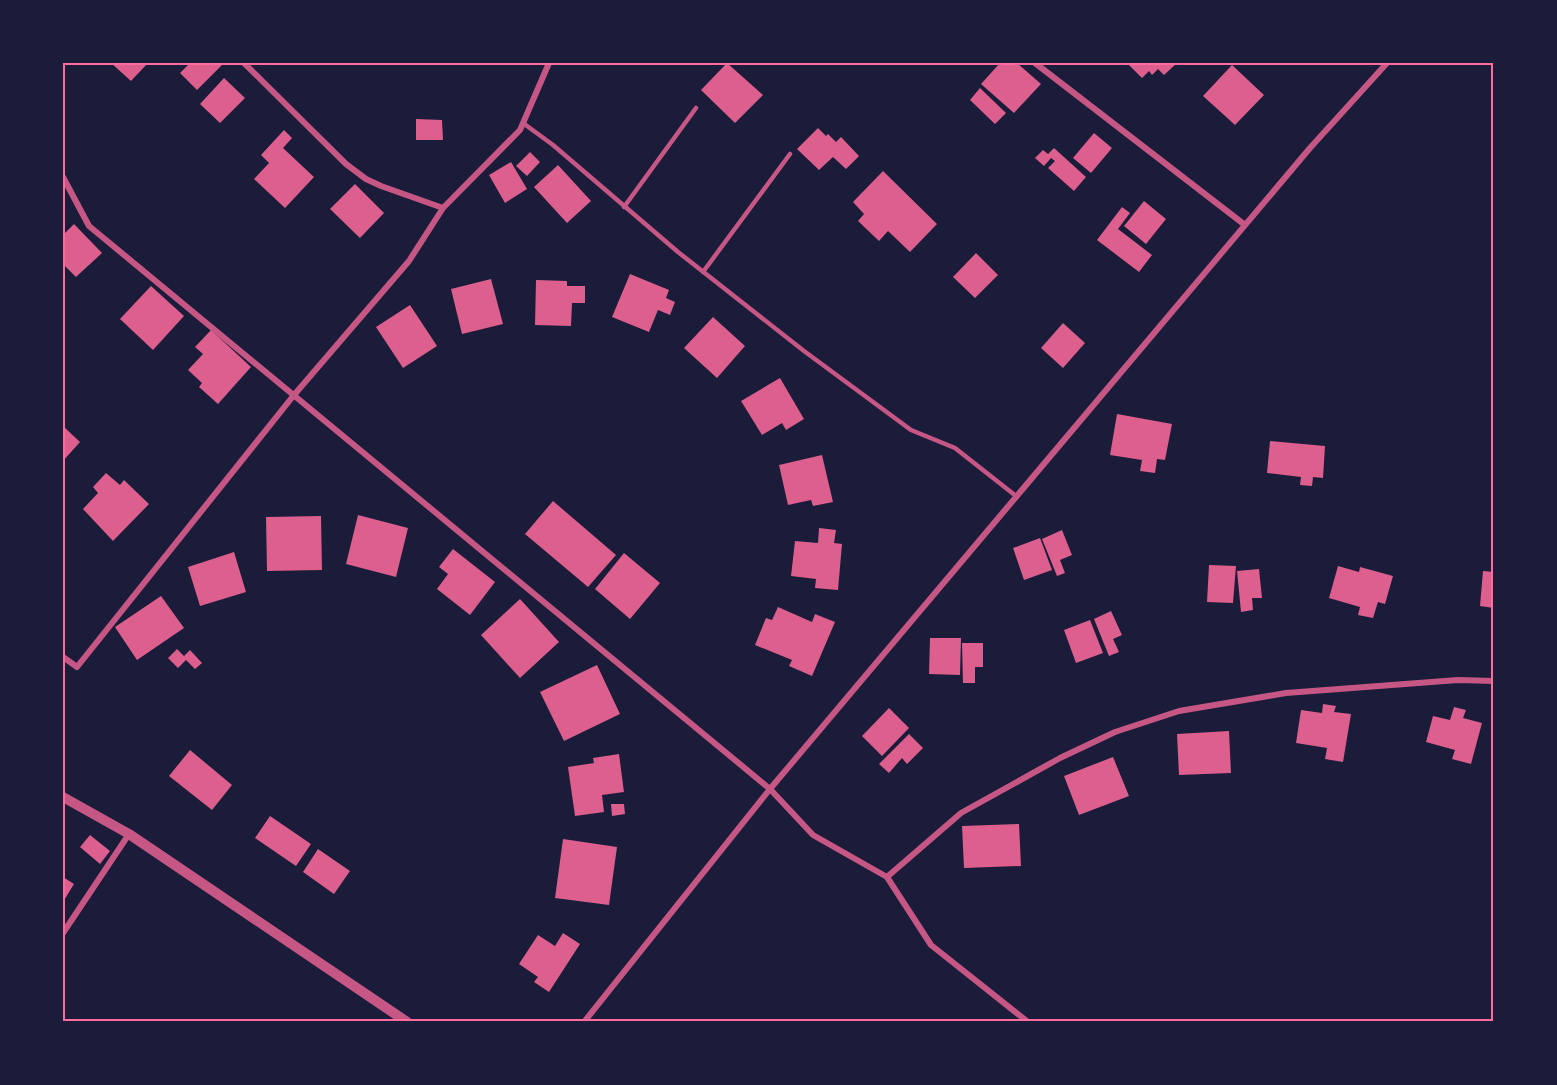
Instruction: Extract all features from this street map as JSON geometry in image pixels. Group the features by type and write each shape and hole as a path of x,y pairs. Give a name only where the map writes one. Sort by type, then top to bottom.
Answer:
{"street":[{"path":"244,63 346,164 381,186 443,208"},
{"path":"63,657 77,667 294,395 409,261 443,208 520,130 549,63"},
{"path":"1035,63 1245,225"},
{"path":"584,1022 770,789 1310,148 1387,63"},
{"path":"63,177 89,226 770,789 813,835 887,877 931,945 1028,1022"},
{"path":"887,877 961,813 1070,753 1115,732 1179,711 1286,693 1458,680 1494,681"},
{"path":"63,797 129,834 407,1022"},
{"path":"63,933 129,834"}],"lane":[{"path":"624,207 696,108"},
{"path":"524,123 703,272 795,344 911,430 955,448 1016,496"},
{"path":"703,272 790,154"}],"building":[{"path":"111,63 148,63 131,81"},
{"path":"190,63 224,63 197,90 180,73"},
{"path":"727,63 763,95 735,123 701,90"},
{"path":"1000,63 1017,63 1041,84 1014,113 981,84"},
{"path":"1127,63 1177,63 1164,75 1158,69 1152,75 1149,71 1142,78"},
{"path":"1232,65 1264,95 1235,125 1203,96"},
{"path":"224,78 245,98 220,123 200,104"},
{"path":"980,88 1006,113 995,124 970,100"},
{"path":"416,119 442,120 443,140 416,140"},
{"path":"818,128 836,142 841,137 859,156 846,169 833,157 819,170 797,149"},
{"path":"284,130 292,138 283,148 314,177 285,208 254,179 269,163 261,155"},
{"path":"1094,133 1112,148 1091,173 1073,158"},
{"path":"1054,148 1086,177 1074,191 1048,168 1055,161 1051,158 1044,166 1035,158 1043,150 1048,154"},
{"path":"530,152 540,162 527,176 516,166"},
{"path":"511,162 527,189 505,203 489,175"},
{"path":"558,165 591,201 567,223 534,187"},
{"path":"883,171 937,224 910,252 888,231 879,241 858,221 864,214 853,202"},
{"path":"355,184 384,213 360,238 330,209"},
{"path":"1144,201 1166,219 1146,244 1124,226"},
{"path":"1122,207 1130,213 1118,229 1152,255 1139,272 1097,240"},
{"path":"74,224 102,253 76,277 63,264 63,235"},
{"path":"976,253 998,275 975,298 953,277"},
{"path":"630,274 669,290 666,298 675,302 670,315 658,310 649,332 612,317"},
{"path":"491,279 503,324 462,334 451,289"},
{"path":"536,280 567,281 567,286 585,286 585,303 572,303 571,326 535,325"},
{"path":"151,286 184,316 153,350 120,319"},
{"path":"410,305 437,346 403,368 376,327"},
{"path":"713,317 745,346 717,378 684,348"},
{"path":"1063,323 1085,343 1063,368 1041,348"},
{"path":"211,330 251,367 218,404 199,387 202,383 188,370 203,354 195,347"},
{"path":"780,378 804,419 786,430 782,423 762,435 741,401"},
{"path":"1117,414 1172,424 1165,460 1157,459 1155,473 1140,471 1142,460 1110,455"},
{"path":"63,426 80,442 63,461"},
{"path":"1270,441 1325,446 1323,478 1313,477 1312,486 1300,485 1301,477 1267,473"},
{"path":"822,455 833,502 813,506 811,500 788,505 779,465"},
{"path":"106,473 120,485 124,480 149,504 113,541 83,509 98,493 93,487"},
{"path":"553,501 616,555 588,587 525,534"},
{"path":"358,515 408,528 396,577 346,564"},
{"path":"321,516 322,570 267,571 266,517"},
{"path":"819,528 836,530 834,543 842,544 838,590 815,588 816,579 791,576 795,541 818,543"},
{"path":"1062,530 1072,555 1060,560 1065,573 1057,576 1042,539"},
{"path":"1040,538 1052,570 1024,580 1013,548"},
{"path":"453,549 495,582 470,615 437,589 448,574 439,567"},
{"path":"234,552 246,592 200,606 188,567"},
{"path":"624,553 660,583 630,619 595,589"},
{"path":"1209,565 1236,566 1233,603 1207,602"},
{"path":"1338,566 1359,572 1360,567 1393,576 1385,604 1378,602 1373,618 1358,615 1360,607 1329,598"},
{"path":"1259,569 1262,598 1252,598 1253,610 1241,612 1237,571"},
{"path":"1483,571 1494,572 1494,608 1480,606"},
{"path":"161,596 184,628 137,660 115,627"},
{"path":"520,599 559,642 520,678 481,635"},
{"path":"778,607 812,622 815,614 835,622 812,676 789,666 792,660 755,645 766,618 772,620"},
{"path":"1111,611 1122,635 1113,639 1119,652 1109,656 1094,619"},
{"path":"1090,620 1103,653 1076,663 1064,630"},
{"path":"930,638 961,638 960,675 929,674"},
{"path":"962,643 983,643 983,667 975,667 975,683 963,683"},
{"path":"177,649 184,656 190,650 202,663 195,669 186,660 178,668 168,658"},
{"path":"597,665 620,714 564,741 540,692"},
{"path":"1323,704 1336,706 1334,712 1351,714 1343,762 1325,759 1327,748 1296,743 1301,710 1322,713"},
{"path":"1454,707 1466,710 1463,718 1482,723 1471,764 1452,759 1455,750 1426,742 1433,716 1450,720"},
{"path":"889,708 909,728 882,756 862,736"},
{"path":"1229,731 1231,773 1179,775 1177,734"},
{"path":"909,734 923,748 907,764 902,758 889,773 879,764"},
{"path":"190,750 232,785 212,810 169,776"},
{"path":"619,754 624,792 602,795 604,812 575,816 568,767 594,763 593,758"},
{"path":"1113,757 1129,796 1079,815 1064,776"},
{"path":"611,804 624,804 625,814 612,816"},
{"path":"270,816 311,844 296,866 255,838"},
{"path":"1019,824 1021,866 964,868 962,826"},
{"path":"90,835 110,851 100,864 80,847"},
{"path":"563,839 617,847 609,905 555,898"},
{"path":"318,849 350,871 334,894 303,872"},
{"path":"63,877 74,884 63,902"},
{"path":"563,933 580,944 549,992 534,982 538,977 519,964 538,935 555,946"}]}
